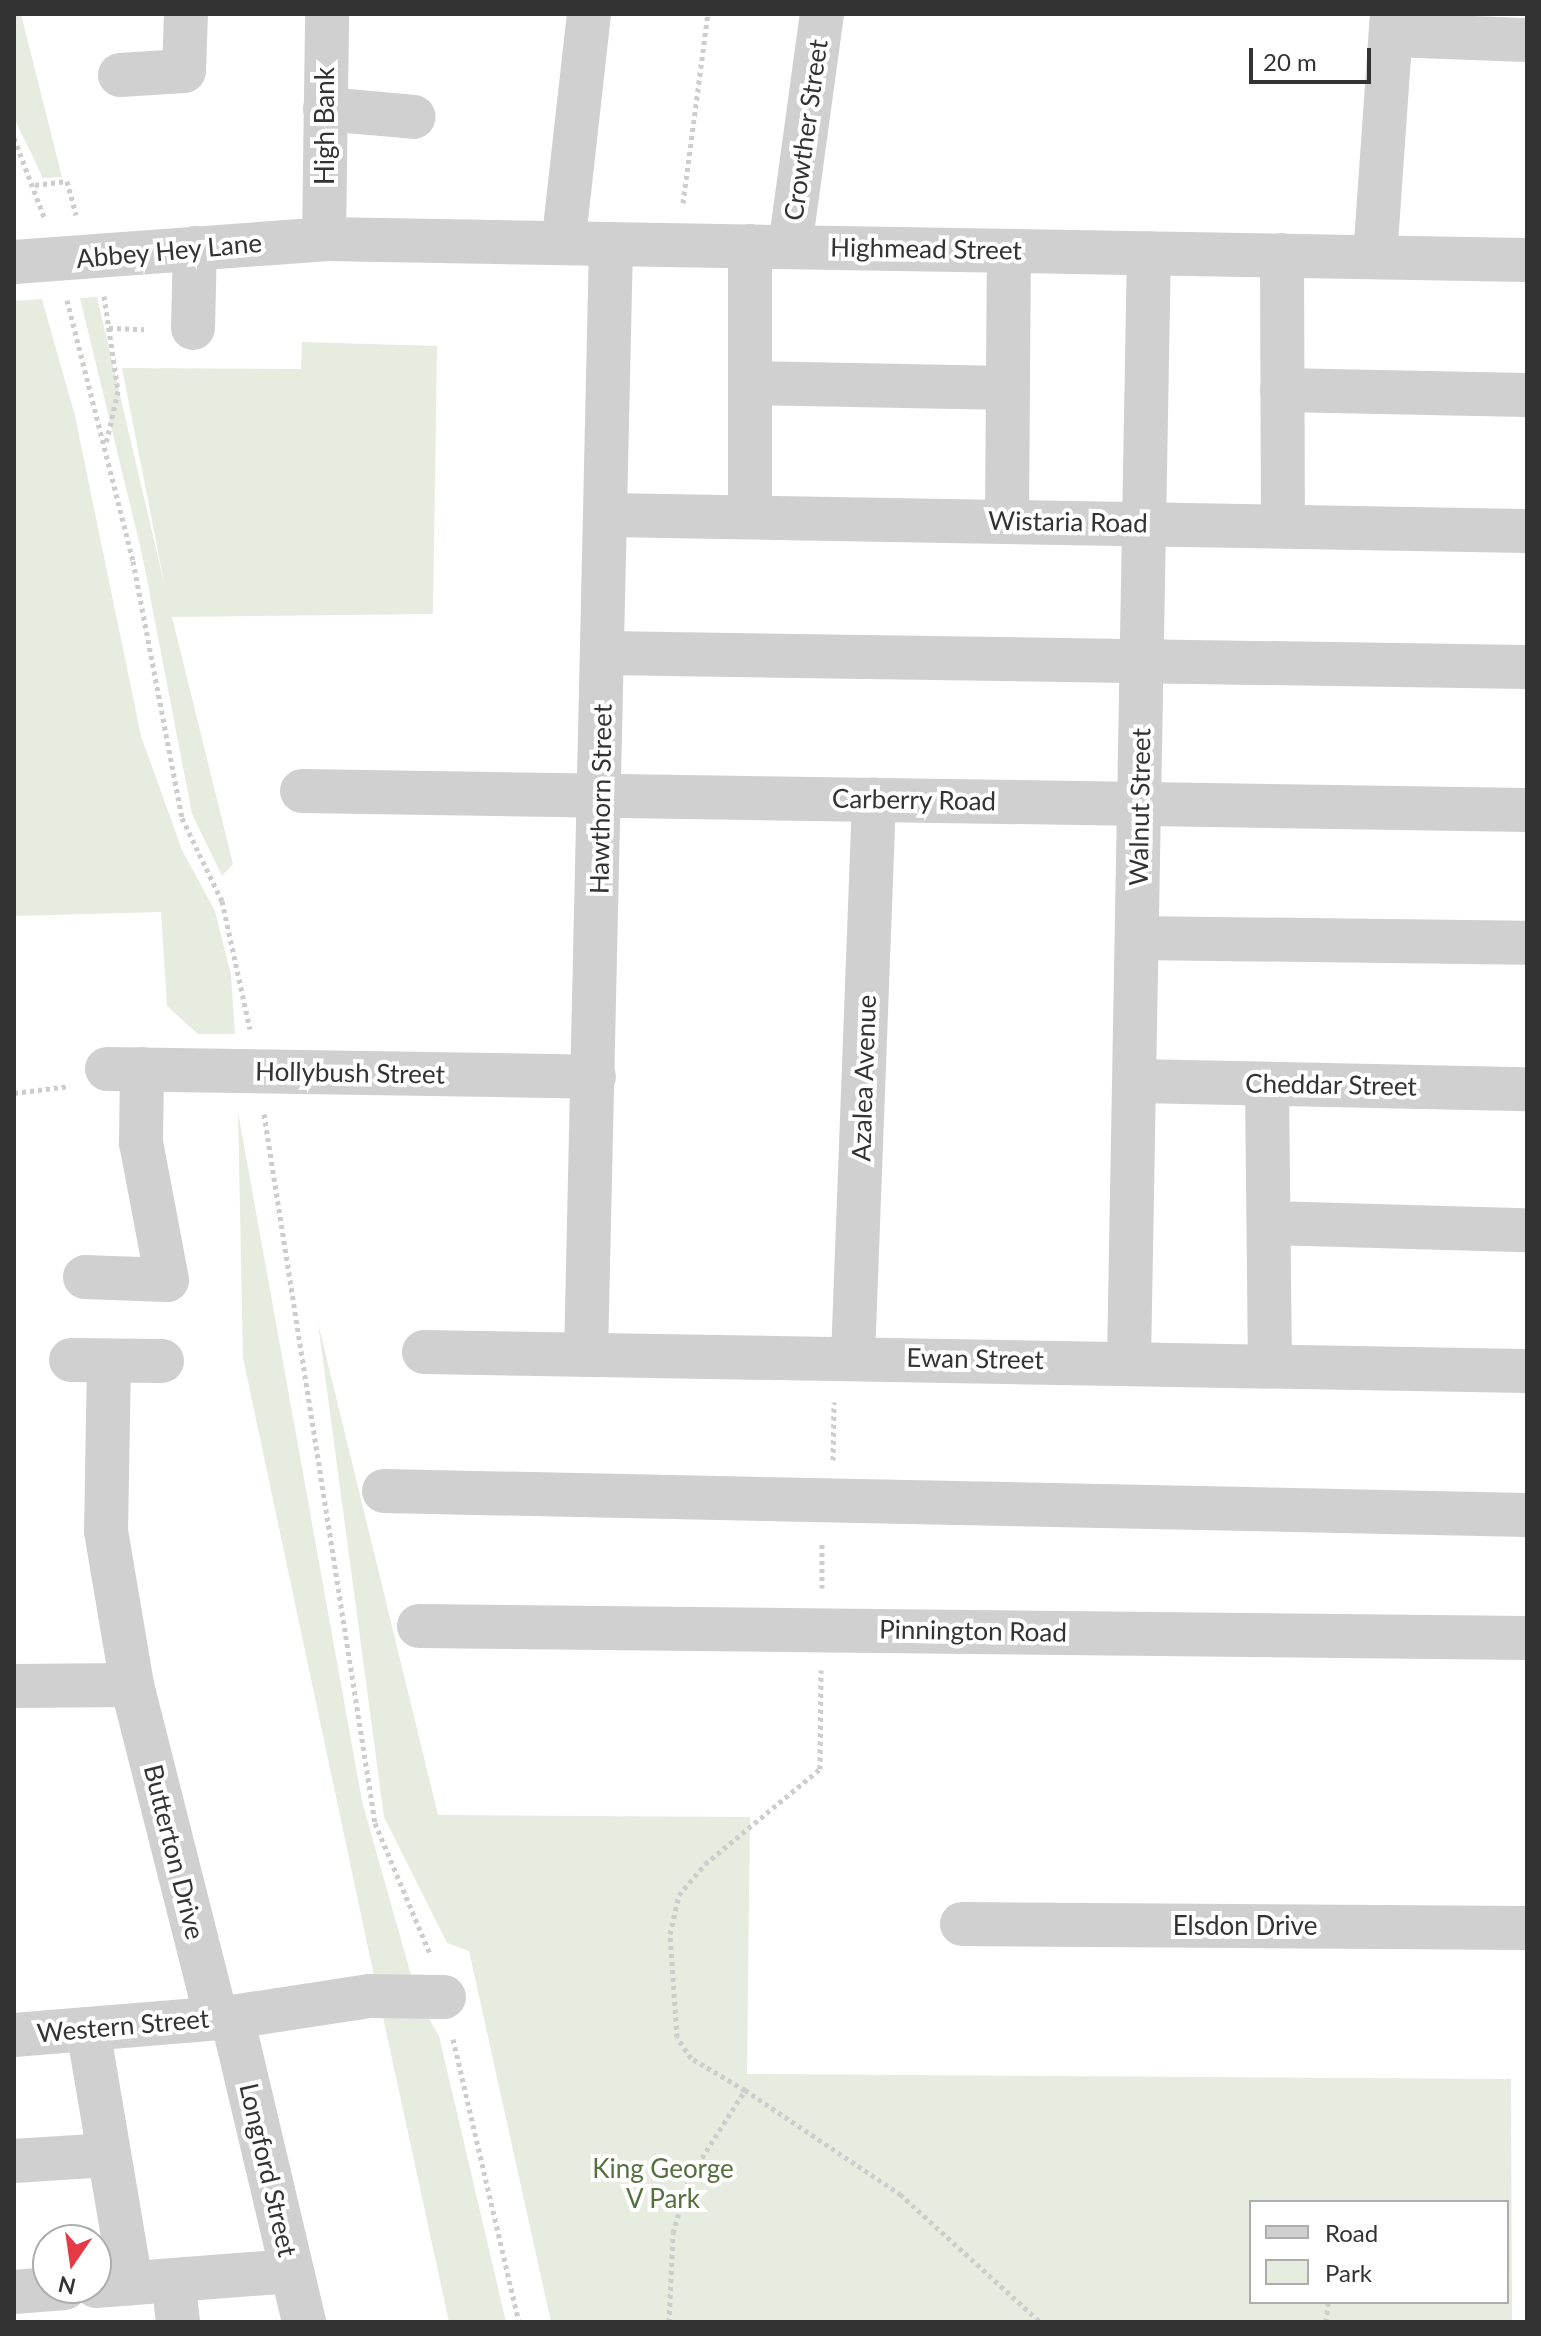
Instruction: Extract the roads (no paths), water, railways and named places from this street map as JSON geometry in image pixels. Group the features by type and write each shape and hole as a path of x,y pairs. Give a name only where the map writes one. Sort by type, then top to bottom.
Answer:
{"street":[{"path":"120,75 184,71 186,14"},
{"name":"High Bank","path":"324,239 327,14"},
{"path":"566,219 589,14"},
{"name":"Crowther Street","path":"750,517 750,383 770,246 822,14"},
{"path":"1375,257 1392,25 1527,40"},
{"path":"325,109 414,117"},
{"name":"Highmead Street","path":"324,239 1527,260"},
{"name":"Abbey Hey Lane","path":"17,262 82,263 195,248 324,239"},
{"name":"Hawthorn Street","path":"586,1355 605,653 611,244"},
{"path":"193,328 195,248"},
{"path":"1007,522 1009,251"},
{"name":"Walnut Street","path":"1129,1361 1149,253"},
{"path":"1282,255 1283,526"},
{"path":"750,383 1008,388"},
{"path":"1282,390 1527,395"},
{"name":"Wistaria Road","path":"608,515 1527,531"},
{"path":"605,653 1527,667"},
{"name":"Carberry Road","path":"302,791 1527,810"},
{"name":"Azalea Avenue","path":"844,1357 874,799"},
{"path":"1138,938 1527,943"},
{"name":"Hollybush Street","path":"85,1277 167,1280 125,1069 594,1077"},
{"name":"Cheddar Street","path":"1136,1081 1527,1089"},
{"path":"1267,1084 1270,1365"},
{"path":"1269,1223 1527,1230"},
{"name":"Ewan Street","path":"424,1352 1129,1361 1527,1371"},
{"name":"Butterton Drive","path":"162,1361 90,1361 106,1531 132,1685 224,2018"},
{"path":"384,1491 1527,1515"},
{"name":"Pinnington Road","path":"419,1626 1527,1638"},
{"path":"14,1686 132,1685"},
{"name":"Elsdon Drive","path":"962,1924 1527,1928"},
{"name":"Western Street","path":"14,2035 224,2018 369,1996 444,1997"},
{"name":"Longford Street","path":"224,2018 304,2322"},
{"path":"88,2029 108,2155 145,2293 291,2271"},
{"path":"14,2161 108,2155"}],"park label":[{"name":"King George V Park","path":"663,2184"}]}
